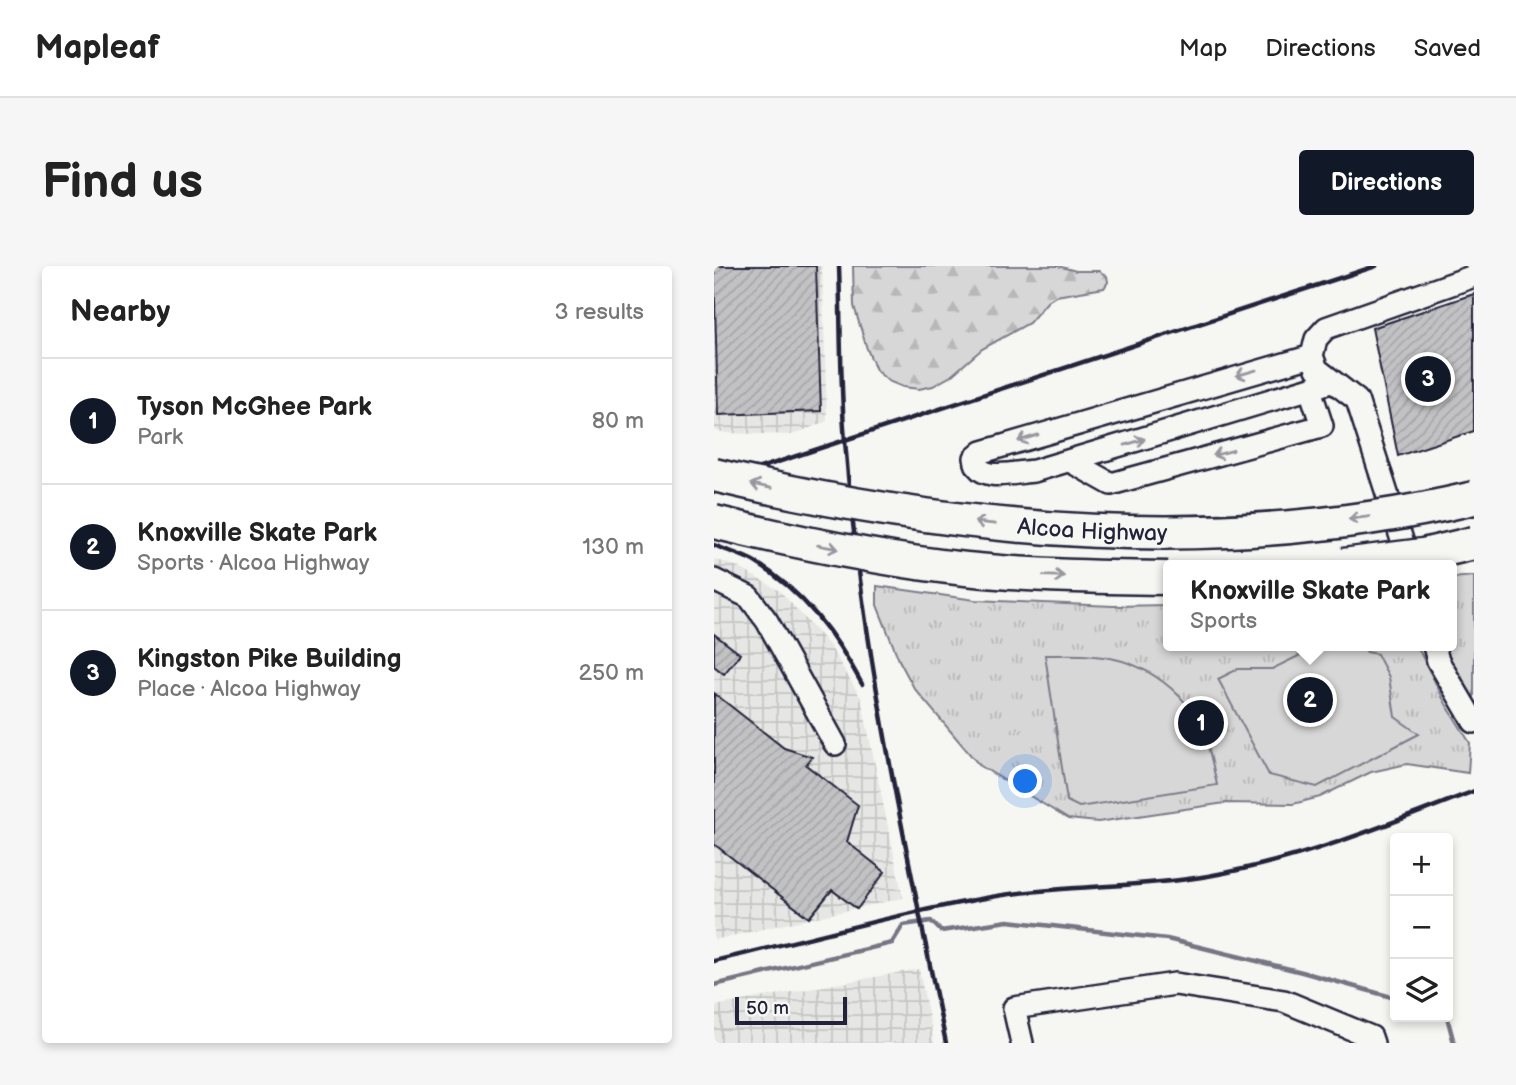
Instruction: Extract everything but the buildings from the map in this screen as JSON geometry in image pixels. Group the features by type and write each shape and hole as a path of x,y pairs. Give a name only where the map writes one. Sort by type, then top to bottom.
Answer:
{"highway":[{"name":"Alcoa Highway","path":"714,475 785,492 894,512 1029,528 1103,532 1196,532 1280,528 1368,517 1474,498"},
{"name":"Alcoa Highway","path":"714,522 783,539 964,569 1050,576 1163,578"},
{"path":"1383,560 1423,555 1474,543"}],"lane":[{"path":"1408,560 1357,400 1317,369 1311,356 1316,339 1326,328 1474,276"},
{"path":"1311,356 982,452 975,458 975,465 982,473 994,475 1034,471 1331,382"},
{"path":"1070,461 1111,484 1322,426 1310,389"},
{"path":"714,580 749,597 767,621 835,744"},
{"path":"1435,651 1438,661 1474,722"},
{"path":"1022,1043 1014,1008 1175,984 1284,1001 1371,1037 1373,1043"}],"shaded area":[{"path":"714,266 822,266 827,421 792,435 726,433 714,430"},
{"path":"714,559 736,566 780,591 830,646 861,698 903,898 714,940"},
{"path":"919,969 934,1043 714,1043 714,1006"}],"green space":[{"path":"853,266 1058,266 1076,271 1099,271 1107,276 1108,282 1104,288 1056,296 1048,301 1029,323 982,349 951,376 933,386 919,389 888,381 876,370 854,306"},
{"path":"1474,576 1474,702 1443,651 1457,651 1457,578"},
{"path":"877,586 975,600 1113,606 1163,605 1163,651 1420,651 1446,704 1470,743 1468,773 1407,764 1371,772 1320,797 1293,804 1225,803 1098,822 1068,819 979,765 914,688 899,660 877,605"},
{"path":"1309,651 1366,651 1377,654 1389,677 1395,717 1419,734 1317,787 1269,775 1218,679 1238,669 1272,669"},
{"path":"1045,655 1082,655 1113,659 1131,664 1164,682 1190,709 1200,725 1217,785 1079,807 1067,801"}],"waterway":[{"path":"714,985 892,943 903,925 931,921 941,931 1008,921 1167,939 1390,997"},
{"path":"1448,1022 1454,1043"}],"railway":[{"path":"839,266 843,419 862,593 886,744 946,1043"},
{"path":"714,483 1376,266"},
{"path":"714,545 755,562 789,587 829,631 862,684"},
{"path":"714,961 961,902 1050,890 1182,880 1242,869 1343,840 1474,791"}],"place":[{"name":"Kingston Pike Building","path":"1428,379"},
{"name":"Knoxville Skate Park","path":"1310,700"},
{"name":"Tyson McGhee Park","path":"1201,723"}]}
